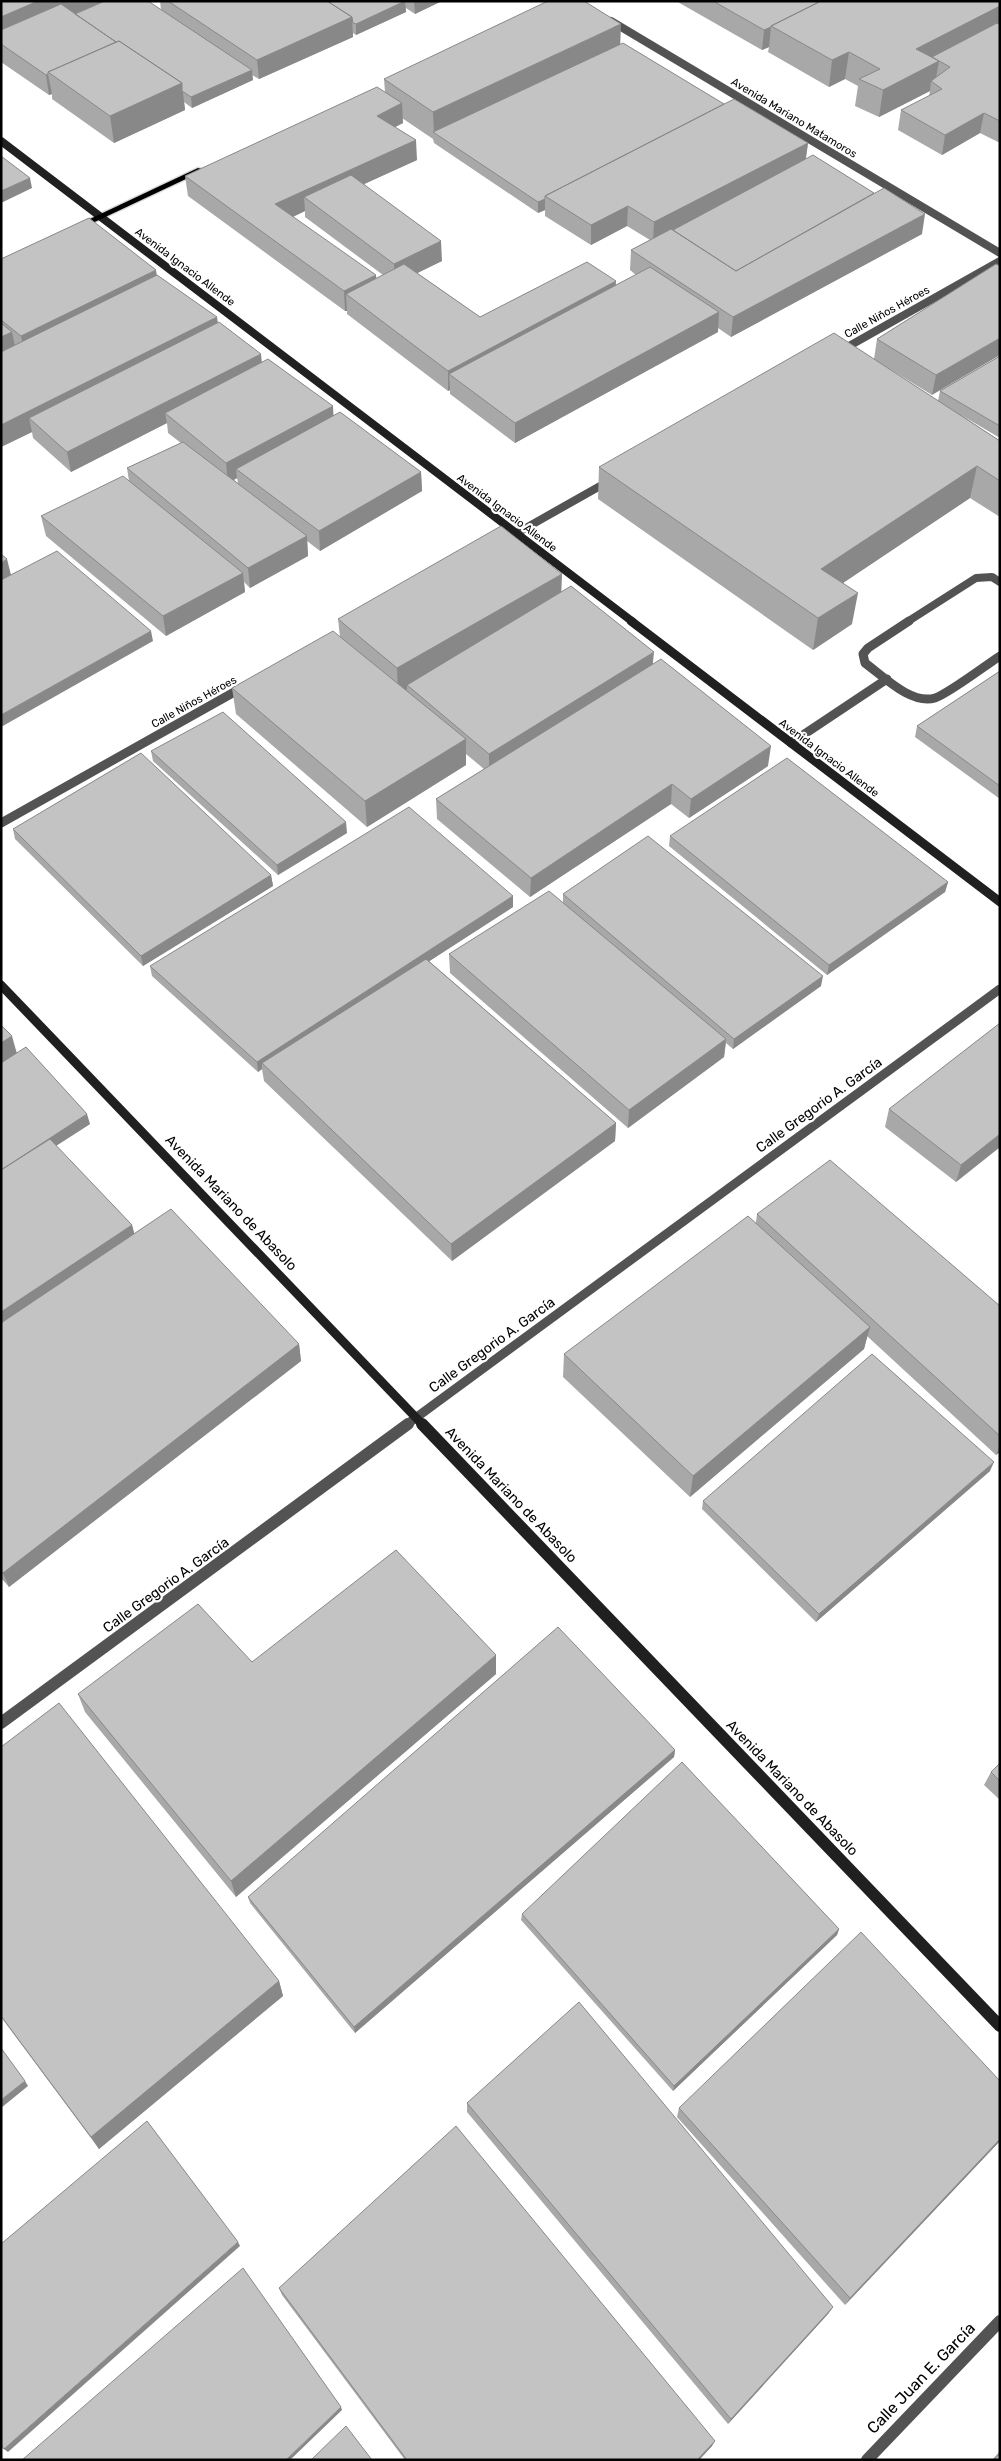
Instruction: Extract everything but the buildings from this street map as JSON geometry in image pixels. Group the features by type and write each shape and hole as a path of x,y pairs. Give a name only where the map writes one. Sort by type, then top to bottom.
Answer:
{"main road":[{"path":"73,229 209,167"}],"street":[{"name":"Avenida Mariano Matamoros","path":"603,16 1000,253"},
{"name":"Avenida Ignacio Allende","path":"1,141 1000,902"},
{"name":"Calle Niños Héroes","path":"830,356 1000,261"},
{"path":"499,543 618,476"},
{"path":"1000,582 992,577 976,578 868,648 863,654 866,663 914,698 936,698 1000,656"},
{"path":"791,743 887,679"},
{"name":"Calle Niños Héroes","path":"1,823 250,683"},
{"name":"Avenida Mariano de Abasolo","path":"1,985 1000,2026"},
{"name":"Calle Gregorio A. García","path":"1,1723 1000,989"},
{"name":"Calle Juan E. García","path":"867,2460 1000,2321"}]}
